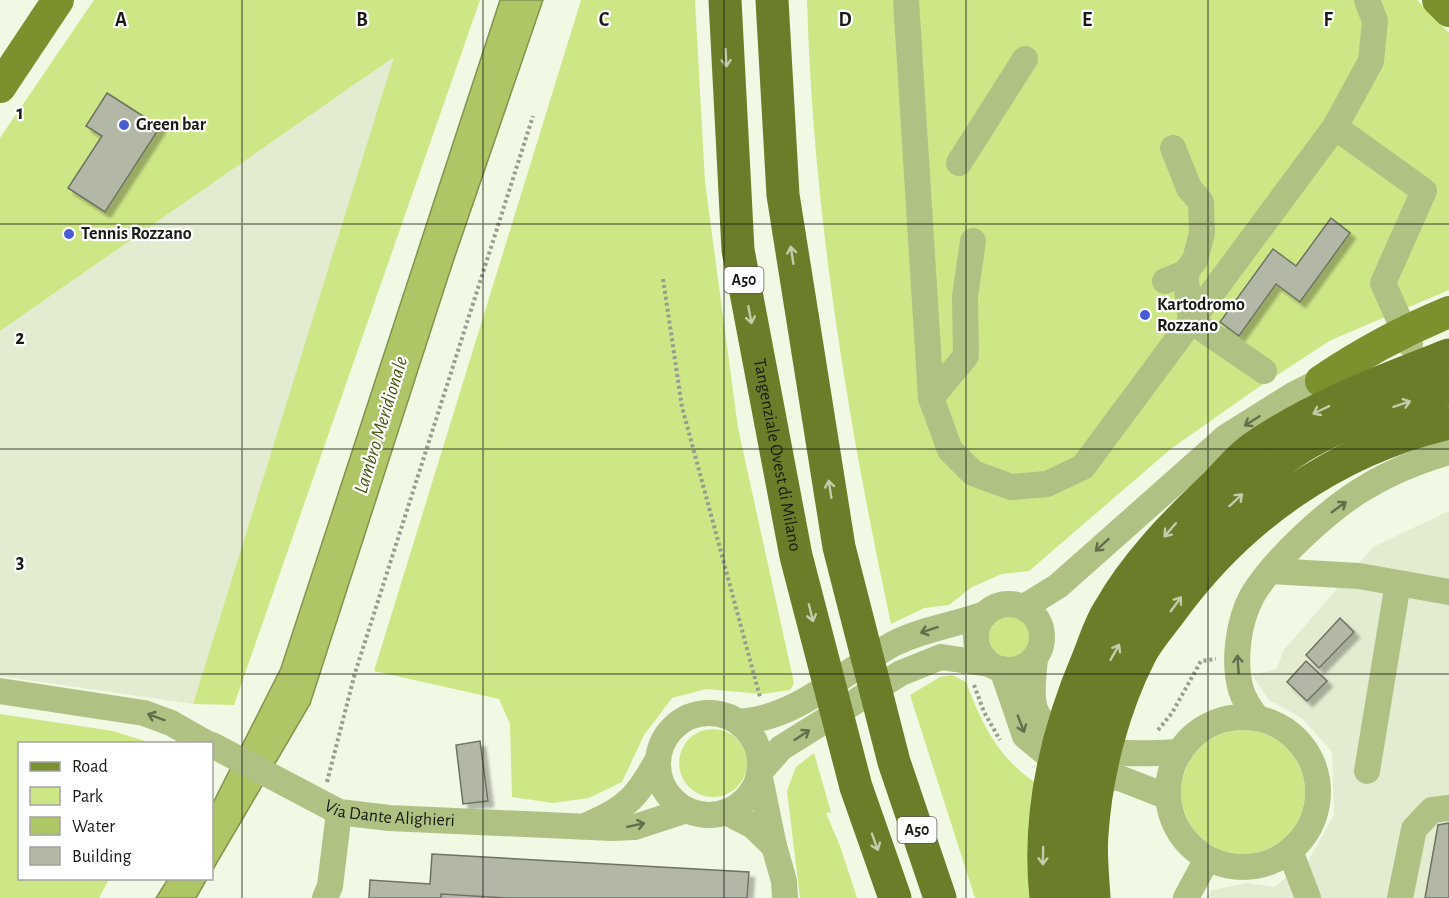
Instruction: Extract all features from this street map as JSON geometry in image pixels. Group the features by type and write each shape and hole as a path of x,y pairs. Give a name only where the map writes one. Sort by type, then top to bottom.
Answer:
{"highway":[{"name":"Tangenziale Ovest di Milano","path":"725,0 738,250 796,556 856,787 895,898"},
{"name":"A50","path":"772,0 783,195 839,547 894,762 940,898"},
{"path":"1046,898 1042,863 1100,781 1094,704 1108,610 1140,565 1177,522 1251,449 1299,420 1374,384 1449,355"},
{"path":"1094,704 1109,663 1148,597 1194,540 1266,472 1307,443 1358,418 1449,389"},
{"path":"1070,898 1068,826 1060,736 1094,704 1141,653 1187,589 1241,532 1302,484 1354,455 1418,430 1449,423"},
{"path":"1068,826 1094,898"}],"main road":[{"path":"0,87 58,0"},
{"path":"1438,0 1449,11"},
{"path":"1321,381 1359,355 1407,337 1449,312"},
{"path":"1407,337 1449,331"}],"street":[{"path":"906,0 931,398 950,450 973,472 1011,487 1047,484 1083,467 1335,127 1371,61 1375,21 1367,0"},
{"path":"959,163 1026,59"},
{"path":"1335,127 1424,191 1383,283 1407,337"},
{"path":"1173,147 1189,188 1201,202 1202,233 1195,260 1175,277 1191,321 1264,371"},
{"path":"931,398 966,356 965,296 973,241"},
{"path":"1024,607 1058,586 1226,437 1293,395 1321,381"},
{"path":"1257,718 1241,692 1236,660 1252,597 1271,571 1319,522 1368,486 1449,452"},
{"path":"1271,571 1339,574 1449,592"},
{"path":"1367,771 1398,583"},
{"path":"739,722 768,718 796,705 894,644 936,627 985,614 1005,603 1024,607 1033,612 1042,630 1043,640 1035,658 1033,686 1035,710 1048,727 1094,750 1128,754 1180,752"},
{"path":"985,614 975,634 976,645 995,667 1025,736 1048,755 1084,771 1122,779 1168,797"},
{"path":"785,898 784,881 774,846 759,773 759,754 752,736 739,722 714,713 688,717 668,735 658,759 659,775 665,789 687,810 700,814 726,812 748,797 759,773 781,748 901,673 941,657 1020,669 1035,658"},
{"name":"Via Dante Alighieri","path":"0,691 144,713 171,723 206,742"},
{"path":"1235,717 1257,718 1287,732 1299,742 1313,763 1318,787 1316,811 1306,833 1290,851 1271,862 1250,867 1228,866 1207,859 1188,843 1174,822 1168,797 1170,773 1180,752 1194,735 1213,723 1235,717"},
{"name":"Via Dante Alighieri","path":"213,746 324,806 389,818 635,827 687,810"},
{"name":"Via Dante Alighieri","path":"583,826 623,808 636,795 658,759"},
{"path":"324,806 330,886 325,898"},
{"path":"1400,898 1414,829 1432,810 1449,808"},
{"path":"726,812 753,826 774,846"},
{"path":"1290,851 1308,898"},
{"path":"1186,898 1207,859"}],"path":[{"path":"324,806 331,758 355,673 533,116"},
{"path":"663,279 682,407 754,681 768,718"},
{"path":"1128,754 1132,737 1160,729 1201,661 1220,659"}],"shaded area":[{"path":"395,56 193,704 0,676 0,331"},
{"path":"1449,511 1449,898 1207,898 1212,890 1247,883 1274,887 1308,861 1334,815 1332,752 1302,718 1269,700 1252,675 1277,669 1283,651 1373,547"}],"green space":[{"name":"Tennis Rozzano","path":"94,0 480,0 234,705 193,704 394,57 0,331 0,138"},
{"path":"581,0 695,0 705,182 738,428 794,683 790,690 762,694 706,689 672,698 644,735 622,782 589,798 553,803 512,797 510,724 499,699 374,671"},
{"name":"Kartodromo Rozzano","path":"807,0 1417,0 1449,33 1449,290 1331,340 1256,389 1172,448 1029,571 1002,574 972,587 949,605 924,608 891,624 860,469 835,314 816,158"},
{"path":"1010,616 1025,622 1031,637 1025,652 1010,658 995,652 989,637 995,622"},
{"path":"952,675 966,682 985,726 1001,751 1011,763 1036,783 1033,898 975,898 910,695 940,677"},
{"path":"0,714 113,731 148,742 18,742 18,880 108,880 99,898 0,898"},
{"path":"713,729 726,732 737,739 744,750 747,763 744,776 737,787 726,794 713,797 700,794 689,787 682,776 679,763 682,750 689,739 700,732"},
{"path":"1243,730 1267,735 1287,748 1300,768 1305,792 1300,816 1287,836 1267,849 1243,854 1219,849 1199,836 1186,816 1181,792 1186,768 1199,748 1219,735"},
{"path":"814,753 831,812 826,813 840,846 857,898 800,898 787,791 796,767"}],"water":[{"name":"Lambro Meridionale","path":"500,0 543,0 452,265 310,704 213,869 213,803 281,668"},
{"path":"167,880 206,880 196,898 156,898"}],"building":[{"path":"107,93 160,127 105,212 68,188 102,136 86,126"},
{"path":"1331,218 1350,233 1300,302 1276,284 1239,336 1220,322 1273,249 1296,266"},
{"path":"1340,618 1354,632 1319,668 1306,655"},
{"path":"1306,661 1327,681 1307,701 1287,682"},
{"path":"480,741 488,801 463,804 456,745"},
{"path":"1449,823 1449,898 1425,898 1438,825"},
{"path":"432,854 749,872 747,898 506,898 441,894 441,898 369,898 370,880 430,884"}],"place":[{"name":"Green bar","path":"124,125"},
{"name":"Tennis Rozzano","path":"69,234"},
{"name":"Kartodromo Rozzano","path":"1145,315"}]}
